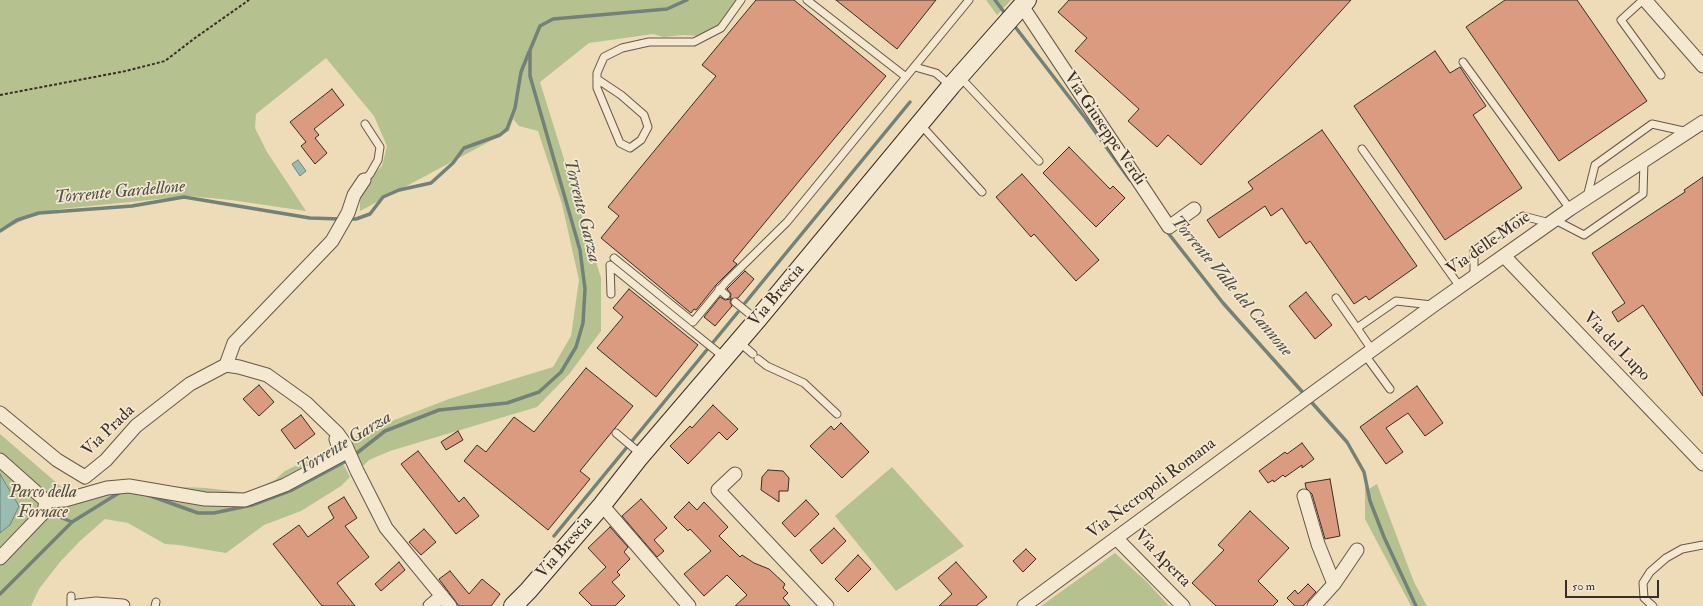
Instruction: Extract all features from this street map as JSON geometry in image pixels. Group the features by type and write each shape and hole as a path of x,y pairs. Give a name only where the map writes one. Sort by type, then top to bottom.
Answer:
{"main road":[{"name":"Via Giuseppe Verdi","path":"959,77 1017,11"},
{"name":"Via Brescia","path":"512,606 526,598 602,505 638,452 720,354 738,342 757,320 959,77"}],"street":[{"path":"1644,0 1703,66"},
{"name":"Via Giuseppe Verdi","path":"1017,11 1169,227 1194,209"},
{"name":"Via delle Moie","path":"1300,402 1552,222 1703,122"},
{"path":"364,180 354,194 348,214 332,241 234,343 226,366 239,367 267,375 306,403 342,439 386,528 446,601 430,606"},
{"name":"Via del Lupo","path":"1504,256 1703,464"},
{"name":"Via Prada","path":"0,413 57,460 87,482 136,426 190,384 226,366"},
{"name":"Via Necropoli Romana","path":"1024,606 1300,402"},
{"path":"0,460 46,501 65,500 107,488 129,486 205,499 245,500 285,485 341,455 336,440 342,439"},
{"path":"735,474 718,490 827,606"},
{"path":"1304,496 1318,544 1334,584"},
{"path":"0,558 44,512 46,501"},
{"name":"Via Brescia","path":"602,505 689,606"},
{"name":"Via Aperta","path":"1116,538 1183,606"},
{"path":"1314,606 1334,584 1357,550"},
{"path":"74,601 124,606"}],"lane":[{"path":"597,79 644,115 648,127 641,140 630,148 620,142 597,88 597,79 597,73 604,57 622,48 649,42 694,42 721,28 741,0"},
{"path":"807,0 906,77"},
{"path":"614,258 693,322 719,289 787,222 970,0"},
{"path":"1644,0 1621,20 1661,74"},
{"path":"1463,62 1570,210"},
{"path":"915,67 959,77 1039,161"},
{"path":"364,180 370,174 378,160 380,147 365,124"},
{"path":"920,124 982,192"},
{"path":"1586,199 1595,165 1652,124 1688,132"},
{"path":"1362,149 1460,287"},
{"path":"1474,277 1474,251 1523,216 1552,222 1584,235 1643,194 1644,161"},
{"path":"611,294 610,265 720,354"},
{"path":"719,289 726,295"},
{"path":"1336,298 1357,328 1368,352 1390,389"},
{"path":"1357,328 1396,301 1434,305"},
{"path":"735,302 757,320"},
{"path":"738,342 767,366 804,383 837,414"},
{"path":"616,434 638,452"},
{"path":"1653,606 1644,598 1643,583 1650,572 1666,558 1682,549 1703,545"},
{"path":"71,606 74,601"}],"path":[{"path":"0,95 126,71 165,61 249,0"}],"green space":[{"path":"0,0 738,0 720,24 697,36 683,35 664,37 653,34 589,43 540,82 601,278 601,331 570,373 537,407 390,451 369,460 360,469 349,440 384,424 449,399 553,367 571,336 579,280 562,204 538,131 519,126 513,119 509,131 360,211 360,199 366,182 382,166 387,146 374,116 326,58 256,114 255,128 267,152 306,211 231,200 189,196 60,209 31,216 0,232"},
{"path":"986,0 1011,0 997,15"},
{"name":"Parco della Fornace","path":"0,434 80,503 119,483 206,488 248,493 275,480 285,471 334,447 350,477 341,486 301,511 264,525 226,553 165,544 128,523 105,519 80,541 60,562 39,589 31,606 0,606 0,533 10,525 8,486 0,474"},
{"path":"892,467 964,546 896,591 835,516"},
{"path":"1365,479 1369,489 1377,484 1414,582 1427,606 1411,606 1365,519"},
{"path":"1115,553 1147,582 1169,606 1041,606"}],"water":[{"path":"298,160 306,171 300,176 292,164"},
{"path":"0,474 19,506 10,525 0,533"}],"building":[{"path":"756,0 794,0 886,76 733,261 737,264 716,285 696,310 694,309 691,313 601,238 619,216 608,207 716,76 702,65"},
{"path":"836,0 936,0 897,49"},
{"path":"1069,0 1351,0 1201,165 1168,135 1157,147 1128,121 1139,109 1075,51 1087,38 1058,12"},
{"path":"1505,0 1577,0 1647,101 1559,161 1466,27"},
{"path":"1435,51 1450,73 1460,67 1486,106 1473,115 1522,188 1445,240 1354,106"},
{"path":"332,89 344,105 314,129 319,135 315,138 327,153 315,164 301,146 306,142 290,122"},
{"path":"1322,130 1417,266 1369,300 1366,296 1354,304 1310,241 1306,244 1282,208 1271,216 1265,206 1219,238 1207,220 1253,189 1248,182"},
{"path":"1069,147 1110,189 1113,186 1125,198 1096,227 1043,173"},
{"path":"1022,174 1099,260 1076,281 1034,234 1031,237 996,197"},
{"path":"1703,177 1703,396 1643,305 1618,322 1612,312 1625,303 1592,253 1685,192 1684,190"},
{"path":"745,271 754,279 738,298 731,299 730,302 732,306 715,326 704,317 720,297 725,300 730,299 731,294 727,289"},
{"path":"629,289 698,345 656,397 597,348 623,317 613,308"},
{"path":"1306,292 1332,325 1315,339 1289,306"},
{"path":"586,368 633,406 580,471 590,479 548,530 464,461 477,445 486,452 514,417 534,432"},
{"path":"259,385 274,402 259,416 243,399"},
{"path":"1417,386 1443,423 1425,436 1408,413 1386,428 1403,452 1386,464 1360,427"},
{"path":"713,405 738,429 727,440 719,432 688,464 670,446 690,426 692,428"},
{"path":"301,415 315,434 295,449 281,430"},
{"path":"841,423 869,452 842,478 810,446 831,426 834,430"},
{"path":"458,431 463,440 446,450 441,442"},
{"path":"1302,443 1314,459 1302,468 1302,465 1285,477 1283,475 1274,482 1273,480 1268,483 1259,471 1285,452 1287,454"},
{"path":"418,451 459,502 464,497 479,516 456,534 401,464"},
{"path":"768,470 783,471 789,478 788,491 779,491 779,502 761,490 762,477"},
{"path":"1330,479 1340,536 1325,539 1312,494 1306,488 1305,483"},
{"path":"344,497 357,518 345,526 369,557 337,583 355,606 322,606 273,544 299,525 308,537 334,518 328,507"},
{"path":"641,499 667,528 654,540 664,551 657,557 622,516"},
{"path":"806,500 819,514 795,537 782,523"},
{"path":"689,502 697,510 704,502 728,527 719,536 740,557 742,555 754,563 769,569 785,584 783,588 788,593 783,598 790,606 735,606 747,595 727,575 704,596 684,574 711,551 690,529 688,531 674,517"},
{"path":"1250,511 1289,548 1258,581 1278,601 1273,606 1216,606 1192,583 1224,550 1218,545"},
{"path":"610,527 628,547 624,552 630,559 617,572 620,575 612,582 625,596 615,606 592,606 579,593 606,567 588,548"},
{"path":"834,528 846,541 822,564 810,550"},
{"path":"424,529 436,542 421,555 409,542"},
{"path":"1026,549 1036,559 1023,572 1013,561"},
{"path":"858,555 871,569 848,592 835,579"},
{"path":"399,562 405,570 381,591 375,584"},
{"path":"956,562 987,597 976,606 939,606 952,594 938,578"},
{"path":"450,571 469,594 482,579 500,594 491,606 459,606 439,579"},
{"path":"1308,584 1316,592 1303,606 1295,606 1287,598 1295,590 1298,594"}],"waterway":[{"name":"Torrente Garza","path":"148,495 198,513 214,513 252,505 292,490 348,460 385,431 439,410 507,403 539,392 561,372 576,347 583,323 585,289 580,250 530,76 530,50 540,26 553,19 667,9 687,0"},
{"name":"Torrente Valle del Cannone","path":"995,0 1007,16"},
{"name":"Torrente Valle del Cannone","path":"1013,24 1086,119 1130,180"},
{"name":"Torrente Gardellone","path":"349,219 356,219 370,214 383,197 399,190 431,183 453,163 464,148 500,135 507,129 515,108 521,72 529,52"},
{"path":"745,303 910,102"},
{"name":"Torrente Gardellone","path":"0,231 17,220 39,213 132,206 184,197 310,218 341,219"},
{"name":"Torrente Valle del Cannone","path":"1165,229 1223,303 1347,442 1364,472 1370,501 1384,537 1416,606"},
{"path":"554,536 738,312"},
{"name":"Torrente Garza","path":"0,594 72,522 122,491"},
{"path":"62,518 72,522"}]}
